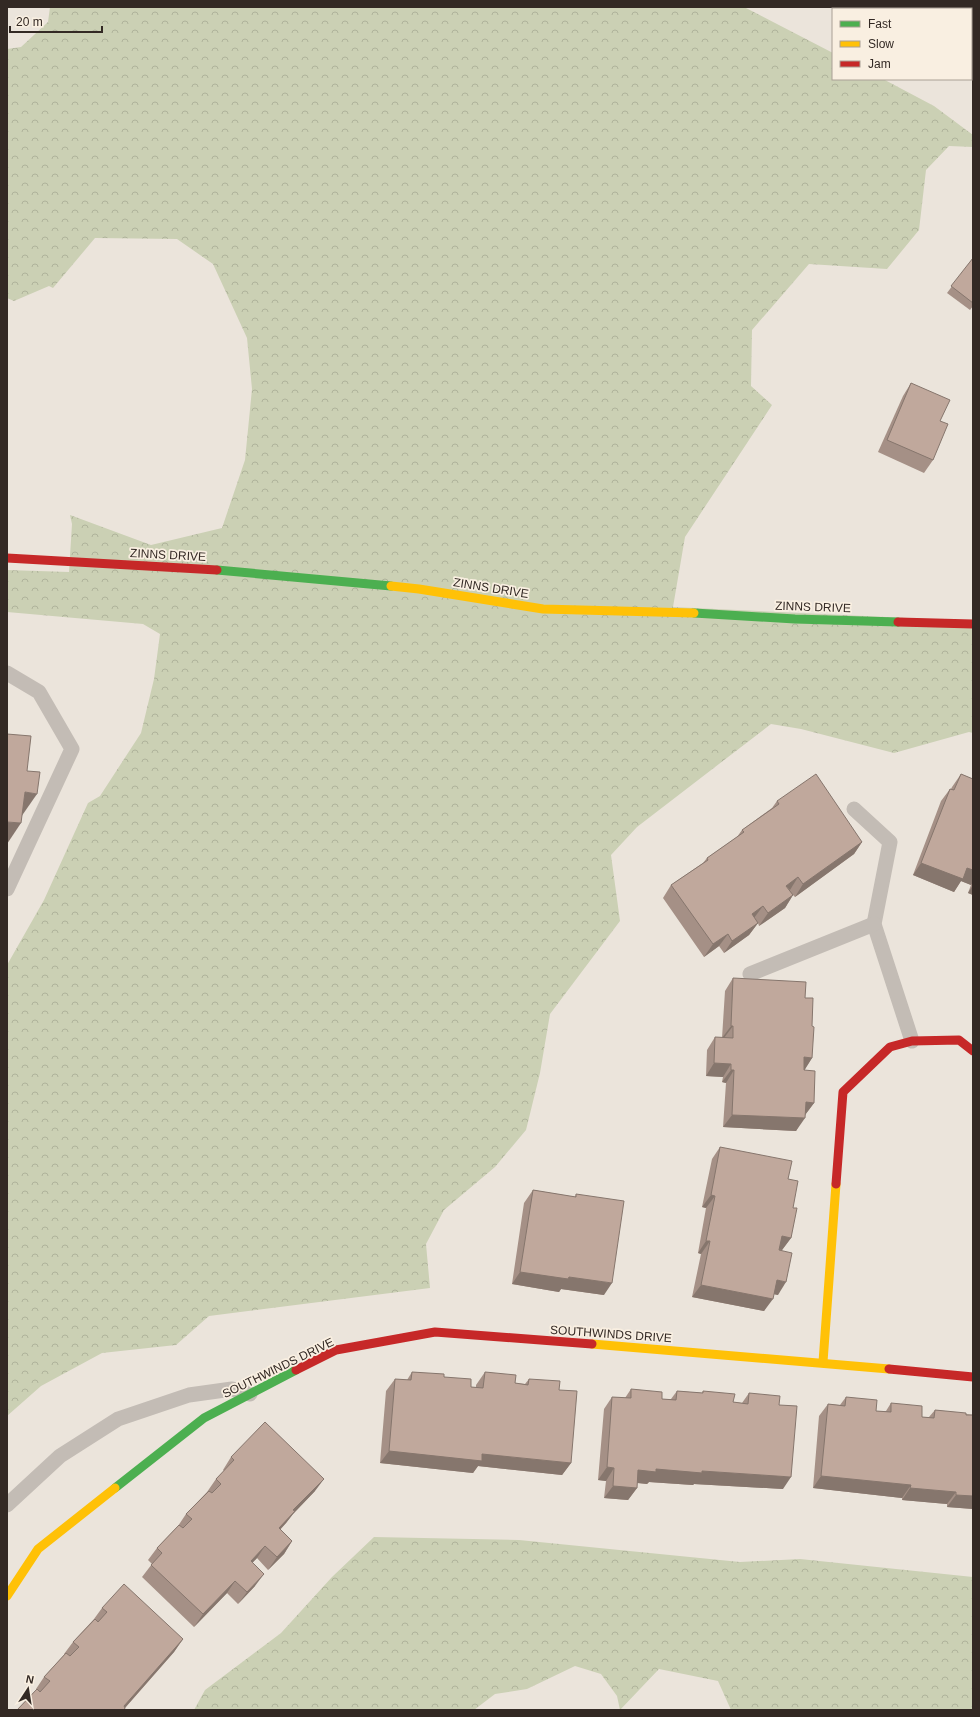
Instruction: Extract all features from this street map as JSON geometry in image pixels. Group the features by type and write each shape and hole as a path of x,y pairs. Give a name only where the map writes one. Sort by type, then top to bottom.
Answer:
{"street":[{"name":"ZINNS DRIVE","path":"7,558 234,571 419,589 544,609 680,612 795,619 973,624"},
{"path":"823,1362 843,1092 890,1047 912,1041 960,1040 973,1051"},
{"name":"SOUTHWINDS DRIVE","path":"7,1596 38,1549 204,1418 336,1350 435,1332 823,1362 973,1377"}],"lane":[{"path":"7,673 39,692 72,749 7,889"},
{"path":"854,809 890,842 874,924 912,1041"},
{"path":"750,974 874,924"},
{"path":"7,1505 60,1456 118,1419 189,1396 232,1389 250,1394"}],"green space":[{"path":"50,7 744,7 832,52 832,80 885,80 934,106 973,135 973,147 949,146 926,170 919,230 887,269 809,264 752,330 751,386 772,405 685,537 673,607 973,621 973,733 969,732 894,753 801,729 771,724 637,827 611,855 620,921 550,1014 540,1073 526,1130 495,1167 444,1210 426,1244 430,1288 209,1316 176,1345 102,1353 41,1386 7,1416 7,965 44,900 88,803 100,796 141,733 154,679 160,634 143,624 7,612 7,570 69,572 72,524 70,515 151,545 222,528 245,460 252,389 247,338 213,264 177,239 95,238 53,288 49,286 14,301 7,298 7,49 21,47 48,22"},
{"path":"884,7 973,7 973,52 972,8"},
{"path":"374,1537 519,1540 740,1562 800,1559 973,1577 973,1710 731,1710 718,1681 659,1669 620,1710 617,1696 601,1674 575,1666 527,1689 495,1694 474,1710 194,1710 205,1690 281,1633 332,1577"}],"building":[{"path":"973,258 973,303 951,286"},
{"path":"911,383 950,400 940,421 948,424 933,460 887,440"},
{"path":"7,734 31,736 27,771 40,772 37,794 25,792 21,823 7,822"},
{"path":"816,774 862,842 803,884 798,877 786,886 793,895 768,913 763,906 752,914 758,923 732,941 728,934 713,944 671,885 708,860 707,858 744,832 742,830 779,804 777,801"},
{"path":"961,774 973,779 973,870 967,868 963,879 921,863 950,789 954,790"},
{"path":"733,978 806,982 805,998 813,998 812,1026 814,1027 812,1058 804,1057 804,1070 815,1071 814,1103 806,1102 805,1118 732,1115 734,1070 731,1070 731,1064 714,1063 715,1037 733,1038 733,1026 731,1026"},
{"path":"720,1147 792,1161 788,1179 798,1181 793,1208 797,1208 791,1238 782,1236 779,1250 792,1253 786,1282 777,1280 773,1299 701,1285 710,1241 706,1241 715,1196 711,1195"},
{"path":"533,1190 576,1197 576,1194 624,1201 612,1283 569,1277 568,1279 520,1272"},
{"path":"412,1372 444,1374 444,1377 471,1379 471,1387 483,1388 485,1372 516,1375 515,1383 528,1385 529,1379 560,1381 559,1390 577,1391 571,1463 482,1454 482,1461 389,1451 395,1379 411,1380"},
{"path":"631,1389 662,1392 662,1399 676,1400 677,1391 703,1393 703,1391 735,1394 733,1402 748,1404 749,1393 780,1396 779,1405 797,1406 791,1477 702,1471 702,1473 656,1469 656,1472 638,1470 637,1488 613,1486 614,1468 607,1467 612,1397 631,1398"},
{"path":"846,1397 877,1400 876,1411 891,1412 891,1403 922,1406 922,1417 934,1418 935,1410 973,1415 973,1496 956,1495 956,1492 910,1488 911,1485 821,1476 828,1404 845,1406"},
{"path":"265,1422 324,1479 293,1510 295,1511 279,1528 292,1541 277,1557 265,1546 251,1561 264,1574 247,1592 235,1581 203,1614 151,1565 162,1553 157,1548 179,1525 183,1528 192,1519 186,1514 209,1491 212,1493 221,1484 216,1479 234,1460 231,1457"},
{"path":"124,1584 183,1639 124,1706 124,1710 17,1710 37,1689 40,1692 50,1681 44,1677 66,1653 70,1656 79,1647 73,1642 95,1619 98,1622 107,1612 102,1608"}],"traffic: fast":[{"path":"217,570 391,586"},
{"path":"694,613 795,619 898,622"},
{"path":"115,1488 204,1418 296,1370"}],"traffic: slow":[{"path":"391,586 419,589 543,609 694,613"},
{"path":"823,1362 836,1184"},
{"path":"592,1344 889,1369"},
{"path":"7,1596 38,1549 115,1488"}],"traffic: jam":[{"path":"7,558 217,570"},
{"path":"898,622 973,624"},
{"path":"836,1184 843,1092 890,1047 912,1041 959,1040 973,1051"},
{"path":"296,1370 336,1350 435,1332 592,1344"},
{"path":"889,1369 973,1377"}]}
